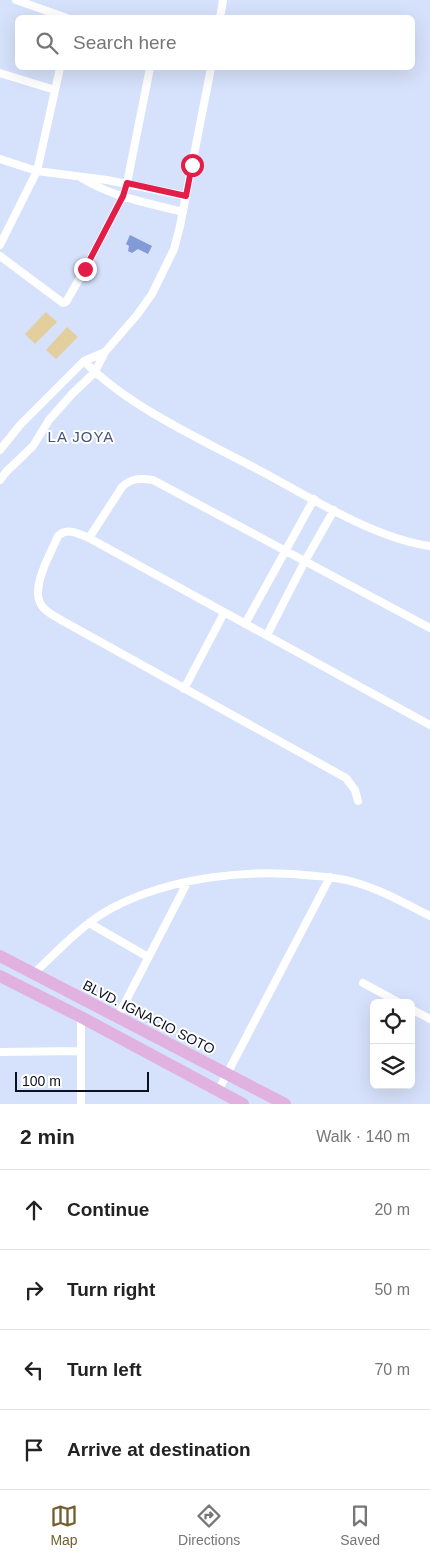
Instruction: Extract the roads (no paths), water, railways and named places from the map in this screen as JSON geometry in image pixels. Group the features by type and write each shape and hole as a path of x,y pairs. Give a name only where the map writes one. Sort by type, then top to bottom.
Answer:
{"main road":[{"name":"BLVD. IGNACIO SOTO","path":"0,956 285,1104"},
{"path":"0,976 81,1017 242,1104"}],"street":[{"path":"16,0 58,15"},
{"path":"220,15 222,0"},
{"path":"0,245 37,171 60,70"},
{"path":"0,256 65,303 123,196 150,70"},
{"path":"0,480 12,465 33,446 49,420 95,372 104,352 137,315 152,294 174,249 211,70"},
{"path":"0,73 55,90"},
{"path":"0,159 37,171 92,177 186,196"},
{"path":"80,177 91,185 123,196 183,212"},
{"path":"147,202 151,189"},
{"path":"0,450 14,431 84,361 104,352"},
{"path":"84,361 95,372 137,402 190,433 334,510 365,525 397,537 430,546"},
{"path":"89,538 127,482 144,479 153,480 430,628"},
{"path":"245,624 314,499"},
{"path":"267,636 305,561 334,510"},
{"path":"358,801 355,790 346,778 44,610 38,600 39,582 58,536 62,532 68,531 89,538 430,725"},
{"path":"184,688 224,613"},
{"path":"33,974 89,924 111,909 135,898 186,883 219,877 258,873 293,873 330,877 350,881 430,916"},
{"path":"218,1091 330,877"},
{"path":"117,1018 186,883"},
{"path":"89,924 148,957"},
{"path":"363,983 393,999"},
{"path":"415,1011 430,1018"},
{"path":"81,1017 81,1104"},
{"path":"0,1052 80,1051"}],"water":[{"path":"130,235 152,246 148,254 138,249 132,253 128,251 129,246 126,244"}],"district":[{"name":"LA JOYA","path":"81,436"}]}
